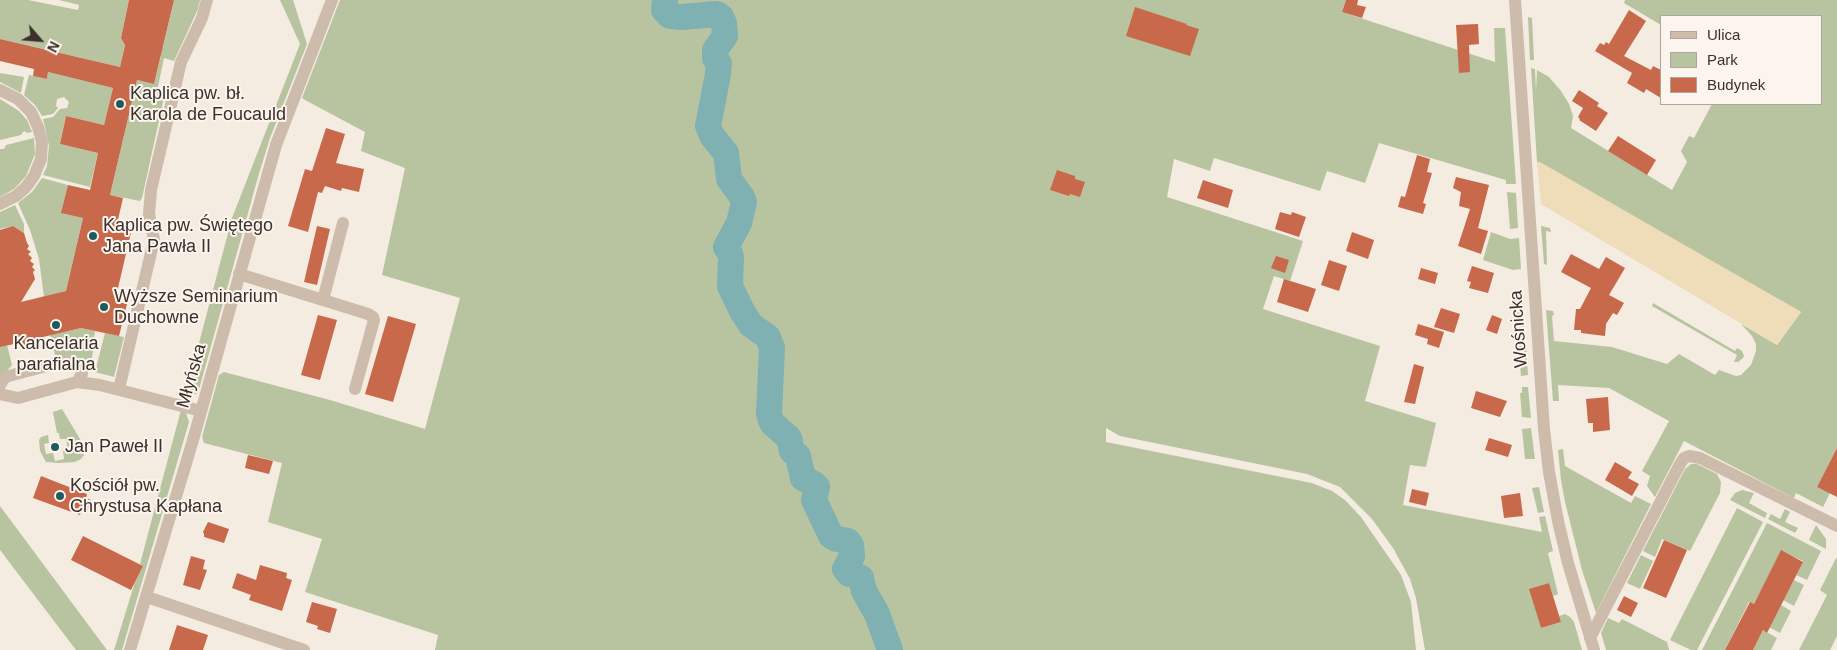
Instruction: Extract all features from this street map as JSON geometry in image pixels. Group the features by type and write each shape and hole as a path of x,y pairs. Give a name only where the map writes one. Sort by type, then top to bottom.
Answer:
{"street":[{"path":"119,389 154,240 149,214 151,190 181,62 202,18 207,0"},
{"name":"Młyńska","path":"130,650 201,411 276,145 332,0"},
{"name":"Wośnicka","path":"1515,0 1545,438 1549,472 1568,563 1592,644"},
{"path":"0,90 18,99 30,112 38,126 42,142 41,159 34,176 16,196 0,204"},
{"path":"323,300 342,223"},
{"path":"240,274 368,314 374,320 355,388"},
{"path":"0,385 5,377 69,360 77,363 81,368 82,374 77,382"},
{"path":"0,394 18,398 77,382 119,389 201,411"},
{"path":"1592,644 1684,458 1689,456 1700,458 1837,526"},
{"path":"147,596 304,650"}],"green space":[{"path":"0,0 28,0 78,10 79,5 59,0 129,0 121,38 125,44 120,67 0,39"},
{"path":"174,0 200,0 198,9 174,61 164,58 157,91 165,93 142,198 140,201 110,195 137,80 154,84 161,56 158,50 163,47"},
{"path":"280,0 293,0 307,44 270,138 198,393 185,396 232,218 300,44"},
{"path":"340,0 1346,0 1342,12 1495,62 1494,28 1505,28 1516,184 1506,184 1506,180 1379,143 1365,183 1327,171 1320,191 1214,158 1210,171 1174,159 1167,197 1303,241 1290,281 1274,276 1263,309 1380,346 1365,401 1436,423 1426,467 1410,465 1403,505 1542,532 1539,517 1545,516 1553,551 1548,553 1558,594 1553,596 1549,583 1530,590 1541,628 1561,622 1559,616 1565,614 1574,622 1582,650 1425,650 1416,598 1410,579 1393,548 1372,519 1340,487 1307,474 1120,436 1106,428 1106,442 1312,483 1332,491 1345,500 1361,517 1401,575 1411,602 1416,650 435,650 438,635 305,592 322,539 268,522 282,463 204,443 202,437 219,375 224,372 330,400 425,429 460,298 382,275 405,168 361,151 365,132 302,98"},
{"path":"1625,0 1837,0 1837,448 1817,487 1830,493 1823,507 1796,493 1794,498 1684,441 1655,497 1647,486 1650,476 1642,471 1669,421 1609,388 1558,385 1559,401 1553,401 1546,310 1553,311 1554,341 1612,347 1667,364 1679,354 1715,375 1719,370 1736,376 1741,375 1751,365 1756,351 1756,344 1752,336 1741,324 1777,345 1801,312 1537,162 1531,68 1535,69 1536,92 1537,70 1549,77 1561,91 1569,104 1573,116 1571,128 1672,190 1687,162 1681,151 1689,136 1694,138 1711,105 1822,105 1822,15 1660,15 1660,24 1624,3"},
{"path":"1528,17 1532,18 1534,60 1530,60"},
{"path":"48,72 113,88 104,125 66,116 60,144 98,153 90,187 43,175 47,166 49,146 43,119 53,117 60,109 67,108 69,102 64,97 57,99 56,106 58,108 53,114 42,116 35,105 24,95 29,75 47,79"},
{"path":"0,73 24,77 21,93 0,82"},
{"path":"0,99 19,111 27,120 32,132 27,133 24,131 21,135 0,140"},
{"path":"34,138 35,154 26,176 14,189 0,197 0,149 4,149 6,145"},
{"path":"42,178 68,185 62,213 83,218 66,291 44,297 39,259 30,230 18,203 32,192"},
{"path":"1507,192 1516,193 1518,228 1510,229"},
{"path":"15,205 24,224 24,233 13,226 0,229 0,212"},
{"path":"1541,226 1550,228 1551,232 1546,231 1547,265 1544,264"},
{"path":"1491,232 1510,239 1519,238 1521,269 1513,270 1483,260"},
{"path":"1523,299 1525,335 1518,335 1515,300"},
{"path":"1653,303 1735,351 1737,348 1742,351 1743,358 1738,362 1734,362 1737,355 1652,306"},
{"path":"81,328 95,331 90,369 55,355 50,335"},
{"path":"105,333 124,337 114,377 95,372"},
{"path":"1518,344 1526,344 1528,375 1521,376"},
{"path":"7,345 12,365 6,372 0,374 0,347"},
{"path":"1522,387 1528,387 1531,418 1522,417 1520,393 1522,393"},
{"path":"62,409 83,445 84,455 75,462 46,462 40,451 39,440 41,437 48,435 49,443 44,444 46,454 53,453 55,461 64,459 63,451 68,449 66,439 60,439 59,433 57,433 53,412"},
{"path":"181,410 186,413 189,422 122,650 114,650 135,582 143,566 140,564"},
{"path":"1531,428 1535,459 1525,459 1522,429"},
{"path":"1563,449 1565,466 1631,503 1635,496 1651,504 1596,613 1582,570 1565,502 1558,450"},
{"path":"1691,464 1697,464 1717,474 1721,482 1720,493 1690,551 1662,539 1655,557 1643,551 1685,469"},
{"path":"1539,487 1544,512 1538,513 1532,488"},
{"path":"1742,490 1754,493 1749,503 1767,513 1765,518 1730,500 1735,493"},
{"path":"0,506 107,650 76,650 0,550"},
{"path":"1737,508 1763,522 1697,650 1691,650 1670,640"},
{"path":"1785,509 1790,512 1785,522 1798,528 1795,533 1768,519 1771,514 1780,519"},
{"path":"1767,523 1821,551 1807,580 1796,575 1803,561 1781,551 1754,604 1749,602 1725,650 1702,650"},
{"path":"1816,525 1826,539 1826,549 1809,540"},
{"path":"1641,555 1653,561 1640,589 1627,583"},
{"path":"1836,558 1837,636 1830,650 1799,650 1827,595 1820,590"},
{"path":"1794,580 1804,585 1794,606 1783,600"},
{"path":"1781,605 1791,611 1780,633 1765,625"},
{"path":"1608,618 1619,623 1622,619 1667,642 1669,650 1606,650 1601,633"},
{"path":"1763,630 1777,638 1771,650 1753,650"}],"sand":[{"path":"1537,162 1801,312 1777,345 1541,204"}],"building":[{"path":"129,0 174,0 154,84 137,80 110,195 123,198 117,224 132,228 115,301 127,304 119,336 81,328 43,337 37,346 23,349 14,344 0,347 0,230 13,226 24,233 29,246 27,249 31,252 28,254 32,258 30,261 34,264 32,267 35,270 33,272 35,279 21,302 66,291 83,218 61,213 68,185 90,190 98,153 60,144 66,116 104,125 113,88 48,72 47,79 33,76 34,69 0,61 0,39 120,67 125,45 121,38"},
{"path":"1346,0 1358,0 1357,5 1366,7 1362,18 1342,12"},
{"path":"1135,7 1199,29 1190,56 1126,36"},
{"path":"1629,10 1646,21 1624,56 1651,70 1653,66 1660,70 1660,97 1646,89 1644,93 1627,83 1632,73 1595,51 1600,43 1604,45 1606,42 1609,44"},
{"path":"1478,24 1479,44 1469,45 1470,72 1459,73 1456,25"},
{"path":"1579,90 1599,103 1597,106 1608,113 1596,131 1579,120 1578,117 1583,108 1572,101"},
{"path":"326,128 345,134 336,163 364,169 359,192 342,188 341,191 325,186 322,193 318,192 308,232 288,226 305,169 312,171"},
{"path":"1618,136 1656,160 1647,175 1608,151"},
{"path":"1417,155 1430,159 1427,172 1432,173 1423,203 1426,204 1423,214 1398,207 1401,196 1405,197"},
{"path":"1057,170 1075,176 1075,179 1085,182 1080,197 1070,194 1069,196 1050,190"},
{"path":"1456,177 1489,185 1478,228 1488,231 1481,254 1458,246 1470,209 1459,206 1461,192 1453,188"},
{"path":"1203,180 1233,190 1228,208 1197,198"},
{"path":"1280,212 1291,215 1292,212 1306,217 1299,237 1275,229"},
{"path":"317,226 330,229 317,285 304,282"},
{"path":"1352,232 1374,240 1368,259 1346,251"},
{"path":"1571,254 1599,269 1606,257 1625,268 1609,295 1624,303 1617,315 1613,313 1606,324 1605,336 1581,333 1581,330 1574,330 1576,309 1580,309 1591,288 1561,272"},
{"path":"1276,256 1289,260 1285,273 1271,268"},
{"path":"1329,260 1347,266 1339,291 1321,285"},
{"path":"1472,266 1494,273 1488,293 1469,288 1471,282 1467,281"},
{"path":"1421,268 1438,273 1435,284 1418,279"},
{"path":"1284,279 1316,289 1308,312 1277,302"},
{"path":"1441,308 1460,314 1454,333 1434,327"},
{"path":"318,315 337,320 320,380 301,375"},
{"path":"1492,315 1502,319 1497,334 1486,330"},
{"path":"388,316 416,324 393,402 365,394"},
{"path":"1418,324 1444,332 1439,348 1427,344 1428,339 1415,335"},
{"path":"1414,364 1424,367 1415,404 1404,402"},
{"path":"1476,391 1507,401 1500,417 1471,408"},
{"path":"1608,397 1610,430 1593,432 1593,423 1588,423 1586,399"},
{"path":"1489,438 1512,445 1508,457 1485,450"},
{"path":"1837,448 1837,497 1817,487"},
{"path":"248,455 273,461 269,474 245,468"},
{"path":"1615,462 1632,472 1628,478 1639,484 1632,496 1605,480"},
{"name":"Kościół pw. Chrystusa Kapłana","path":"41,476 87,494 86,498 91,500 87,513 81,511 80,515 33,498"},
{"path":"1412,489 1429,493 1426,506 1409,502"},
{"path":"1520,493 1523,516 1504,518 1501,496"},
{"path":"208,522 229,529 224,543 204,537 203,532"},
{"path":"83,536 143,566 131,590 71,560"},
{"path":"1664,540 1687,550 1666,598 1643,588"},
{"path":"1781,550 1803,562 1767,633 1763,630 1753,650 1725,650 1750,602 1754,604"},
{"path":"191,556 205,560 203,569 207,570 200,590 183,585"},
{"path":"260,565 287,573 286,578 292,580 282,611 249,600 251,595 232,588 237,573 256,580"},
{"path":"1549,583 1561,622 1541,628 1529,589"},
{"path":"1624,596 1638,603 1631,617 1617,610"},
{"path":"312,602 337,609 330,633 317,629 318,626 306,622"},
{"path":"177,625 208,635 203,650 169,650"}],"waterway":[{"path":"665,0 664,10 670,16 717,14 724,23 725,36 715,50 715,58 719,64 708,126 712,136 726,153 729,179 744,202 739,223 726,247 731,257 730,286 751,325 768,337 772,348 769,414 772,423 789,438 792,451 798,456 803,478 817,487 814,500 831,536 848,541 851,545 852,556 845,569 849,574 861,578 864,591 877,614 890,650"}],"place":[{"name":"Kaplica pw. bł. Karola de Foucauld","path":"120,104"},
{"name":"Kaplica pw. Świętego Jana Pawła II","path":"93,236"},
{"name":"Wyższe Seminarium Duchowne","path":"104,307"},
{"name":"Kancelaria parafialna","path":"56,325"},
{"name":"Jan Paweł II","path":"55,447"},
{"name":"Kościół pw. Chrystusa Kapłana","path":"60,496"}]}
